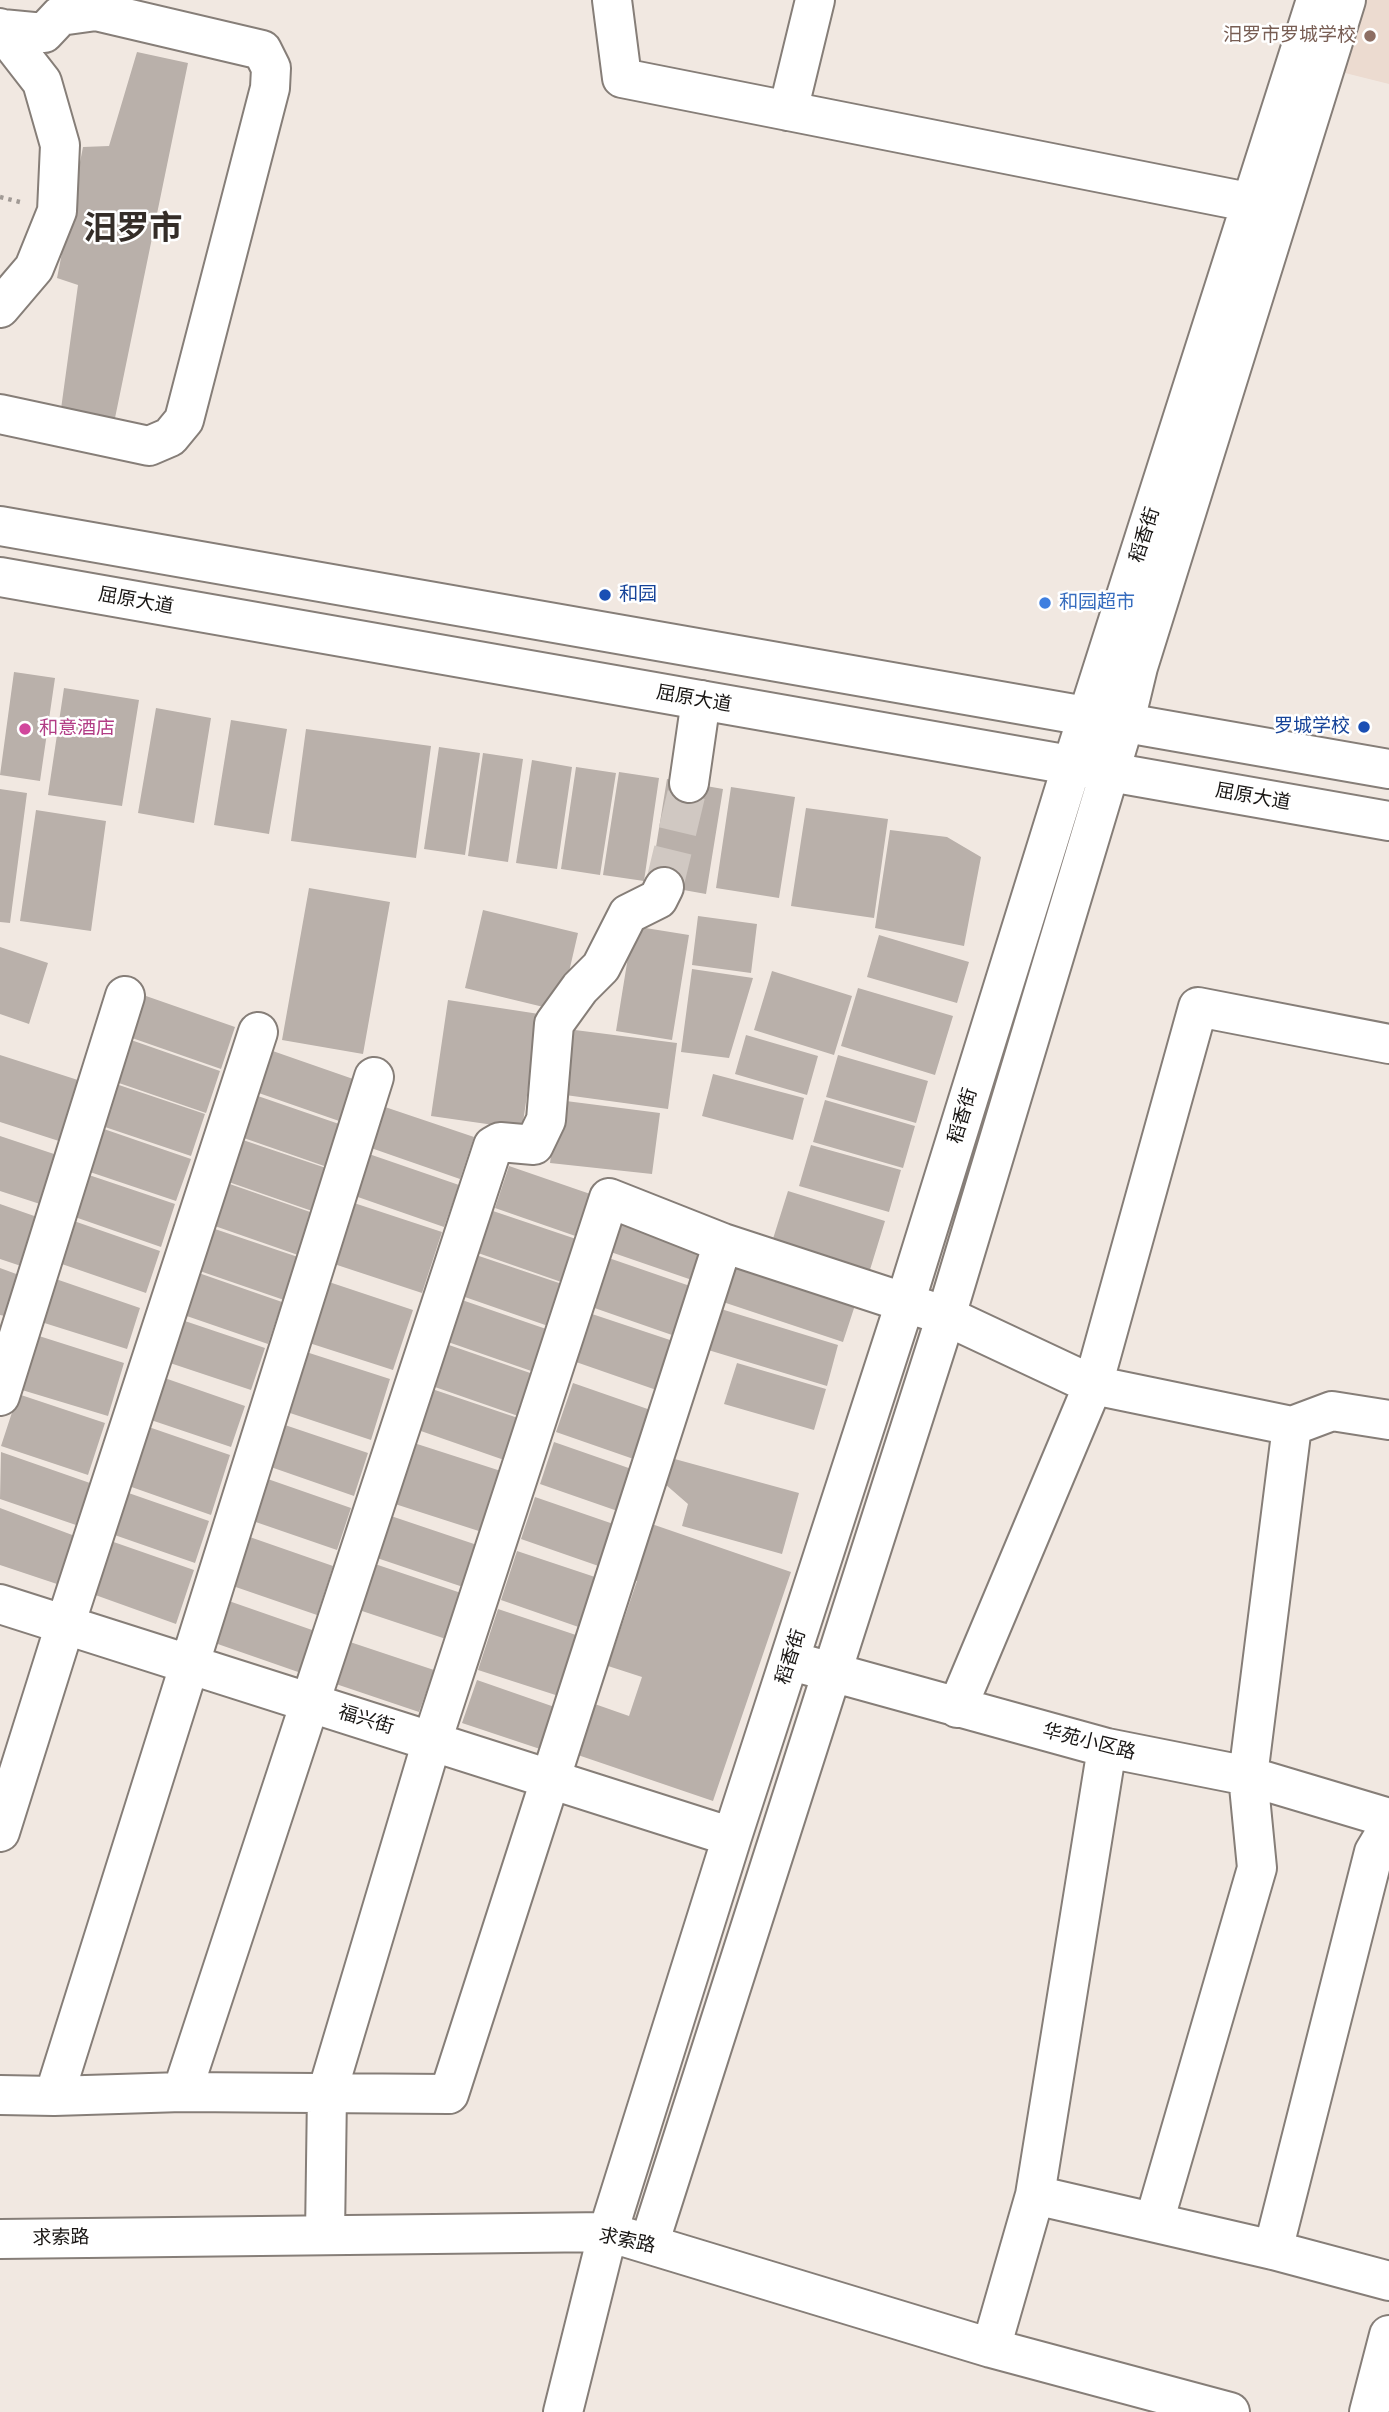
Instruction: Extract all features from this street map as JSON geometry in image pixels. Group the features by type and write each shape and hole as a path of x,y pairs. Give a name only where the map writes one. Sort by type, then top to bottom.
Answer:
{"street":[{"path":"612,0 622,78 1252,203"},
{"path":"788,111 815,0"},
{"name":"稻香街","path":"564,2412 608,2232 732,1836 905,1303 1090,768 1088,715 1316,0"},
{"path":"649,2244 946,1316 1090,768 1125,721 1138,667 1346,0"},
{"path":"0,414 149,446 170,437 184,420 270,88 271,68 262,50 96,11 60,16 44,33 1,28"},
{"path":"0,308 34,268 57,211 60,145 42,82 1,28"},
{"path":"0,526 1389,769"},
{"name":"屈原大道","path":"0,577 1389,821"},
{"path":"689,783 701,700"},
{"path":"182,2092 493,1146 500,1142 534,1145 546,1120 554,1024 580,988 601,967 628,914 658,899 664,887"},
{"path":"0,1396 125,996"},
{"path":"957,1708 1093,1385 1198,1007 1389,1044"},
{"path":"0,1832 258,1032"},
{"path":"54,2096 374,1077"},
{"path":"325,2235 327,2093 432,1741 609,1198 723,1243 946,1316 1093,1385 1293,1426 1332,1411 1389,1420"},
{"path":"0,2095 182,2092 449,2094 723,1243"},
{"path":"1154,2222 1257,1868 1248,1776 1293,1426"},
{"name":"福兴街","path":"0,1604 732,1836"},
{"name":"华苑小区路","path":"790,1661 1107,1748 1248,1776 1389,1818"},
{"path":"991,2348 1035,2194 1107,1748"},
{"path":"1273,2250 1374,1852 1389,1827"},
{"path":"1035,2194 1273,2250 1389,2281"},
{"name":"求索路","path":"0,2239 608,2232 991,2348 1230,2412"},
{"path":"1370,2412 1389,2335"}],"shaded area":[{"name":"汨罗市罗城学校","path":"1363,0 1389,0 1389,84 1341,72"}],"building":[{"path":"137,52 188,63 115,418 61,409 78,285 57,278 83,147 109,146"},
{"path":"14,672 55,678 40,781 0,775"},
{"path":"64,688 139,700 122,806 48,795"},
{"path":"156,708 211,718 194,823 138,813"},
{"path":"231,720 287,729 269,834 214,825"},
{"path":"306,729 431,746 416,858 291,841"},
{"path":"439,747 480,753 465,855 424,849"},
{"path":"483,753 523,759 508,862 468,856"},
{"path":"532,760 572,767 557,869 516,863"},
{"path":"576,767 616,773 600,875 561,869"},
{"path":"619,772 659,778 644,881 603,875"},
{"path":"667,779 723,789 706,894 650,884"},
{"path":"731,787 795,797 779,898 716,888"},
{"path":"0,789 27,793 10,923 0,922"},
{"path":"806,808 888,819 874,918 791,906"},
{"path":"36,810 106,821 91,931 20,921"},
{"path":"890,830 947,837 981,857 964,946 875,928"},
{"path":"309,888 390,902 363,1054 282,1040"},
{"path":"483,910 578,933 560,1011 465,988"},
{"path":"698,916 757,924 751,973 692,965"},
{"path":"633,926 689,935 672,1040 616,1031"},
{"path":"879,935 969,962 957,1003 867,977"},
{"path":"0,947 48,963 29,1024 0,1014"},
{"path":"692,969 753,978 729,1058 681,1052"},
{"path":"772,971 852,996 834,1055 754,1030"},
{"path":"858,988 953,1016 935,1075 841,1046"},
{"path":"146,996 235,1027 221,1069 132,1038"},
{"path":"448,1000 539,1014 522,1129 431,1116"},
{"path":"567,1029 677,1043 668,1109 558,1094"},
{"path":"746,1035 818,1056 807,1095 735,1074"},
{"path":"131,1040 220,1071 206,1113 116,1082"},
{"path":"267,1049 356,1080 342,1122 253,1091"},
{"path":"0,1055 81,1081 62,1142 0,1122"},
{"path":"838,1055 928,1081 916,1123 826,1097"},
{"path":"713,1074 804,1098 793,1140 702,1116"},
{"path":"116,1084 205,1114 191,1156 102,1126"},
{"path":"252,1094 342,1125 327,1167 238,1136"},
{"path":"558,1100 660,1113 652,1174 550,1163"},
{"path":"825,1100 915,1126 903,1168 813,1142"},
{"path":"385,1107 474,1137 460,1179 371,1148"},
{"path":"101,1128 191,1159 176,1201 87,1171"},
{"path":"0,1136 57,1155 40,1204 0,1191"},
{"path":"237,1138 326,1168 312,1211 223,1180"},
{"path":"811,1145 901,1170 889,1212 799,1186"},
{"path":"369,1154 459,1185 444,1227 355,1196"},
{"path":"509,1166 599,1197 584,1239 495,1208"},
{"path":"86,1174 175,1204 161,1247 72,1216"},
{"path":"224,1182 313,1213 298,1255 209,1224"},
{"path":"788,1191 885,1221 869,1273 772,1242"},
{"path":"351,1202 442,1232 422,1293 331,1263"},
{"path":"0,1204 40,1218 24,1267 0,1259"},
{"path":"617,1207 706,1238 692,1280 602,1249"},
{"path":"493,1211 582,1241 567,1284 478,1253"},
{"path":"71,1220 160,1251 146,1293 56,1262"},
{"path":"209,1227 298,1257 284,1300 194,1269"},
{"path":"725,1254 857,1299 843,1342 711,1298"},
{"path":"476,1255 565,1285 551,1327 462,1296"},
{"path":"600,1255 690,1286 672,1335 583,1304"},
{"path":"0,1268 19,1275 5,1316 0,1315"},
{"path":"193,1271 282,1302 268,1344 178,1313"},
{"path":"50,1277 140,1308 127,1349 38,1321"},
{"path":"323,1280 413,1310 393,1370 303,1341"},
{"path":"462,1300 552,1331 537,1373 448,1342"},
{"path":"708,1305 838,1345 827,1386 695,1346"},
{"path":"592,1314 682,1344 665,1393 576,1362"},
{"path":"176,1318 265,1348 251,1390 161,1360"},
{"path":"39,1336 124,1363 108,1416 22,1390"},
{"path":"446,1344 536,1375 521,1417 432,1386"},
{"path":"300,1350 390,1379 371,1440 281,1410"},
{"path":"737,1363 826,1389 814,1430 724,1404"},
{"path":"156,1375 245,1406 231,1447 142,1417"},
{"path":"573,1383 662,1414 645,1463 556,1432"},
{"path":"432,1389 521,1419 507,1461 418,1430"},
{"path":"18,1394 105,1423 88,1475 1,1446"},
{"path":"279,1423 368,1453 354,1496 265,1465"},
{"path":"140,1424 230,1455 211,1515 123,1484"},
{"path":"554,1442 643,1473 629,1515 540,1484"},
{"path":"414,1443 504,1472 485,1533 395,1504"},
{"path":"1,1452 90,1483 76,1525 0,1499"},
{"path":"671,1458 799,1493 782,1554 682,1526 688,1504 665,1484"},
{"path":"262,1477 351,1508 337,1550 247,1519"},
{"path":"120,1490 209,1521 195,1563 106,1532"},
{"path":"535,1497 625,1528 610,1570 521,1539"},
{"path":"0,1508 75,1536 60,1585 0,1565"},
{"path":"391,1516 480,1546 466,1588 377,1558"},
{"path":"643,1521 791,1572 713,1801 572,1753 589,1702 629,1716 642,1677 608,1666 637,1581 625,1576"},
{"path":"244,1535 333,1566 317,1615 227,1584"},
{"path":"105,1539 194,1570 176,1624 87,1592"},
{"path":"517,1551 607,1581 590,1631 501,1600"},
{"path":"375,1564 464,1594 449,1640 359,1610"},
{"path":"226,1600 315,1631 301,1673 212,1642"},
{"path":"498,1609 588,1639 568,1699 478,1670"},
{"path":"344,1640 434,1670 419,1712 330,1682"},
{"path":"477,1680 566,1711 552,1753 462,1723"}],"tunnel":[{"path":"664,887 689,783"}],"place":[{"name":"汨罗市罗城学校","path":"1370,36"},
{"name":"和园","path":"605,595"},
{"name":"和园超市","path":"1045,603"},
{"name":"罗城学校","path":"1364,727"},
{"name":"和意酒店","path":"25,729"}],"district":[{"name":"汨罗市","path":"133,229"}]}
